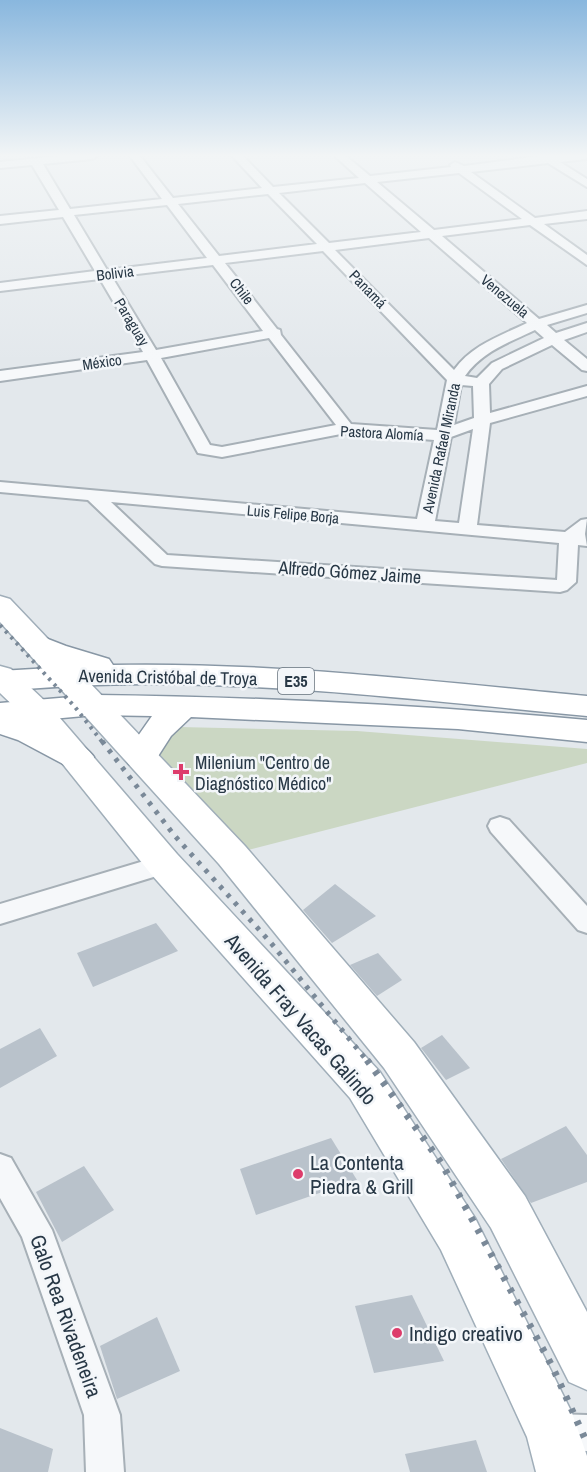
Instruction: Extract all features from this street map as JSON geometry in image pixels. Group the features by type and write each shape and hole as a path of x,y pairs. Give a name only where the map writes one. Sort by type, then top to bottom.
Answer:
{"main road":[{"path":"0,605 232,855 399,1055 508,1212 587,1364"},
{"path":"35,643 63,656 129,673"},
{"name":"Avenida Cristóbal de Troya","path":"7,697 65,675 129,673 343,683 587,706"},
{"name":"Avenida Cristóbal de Troya","path":"7,697 95,705 184,706 458,719 587,731"},
{"name":"Avenida Fray Vacas Galindo","path":"7,697 76,757 164,864 364,1085 458,1234 570,1432 564,1472"},
{"path":"141,756 155,731 173,713 184,706"}],"street":[{"name":"Paraguay","path":"74,225 152,355 204,448 209,451"},
{"name":"Chile","path":"189,225 275,333 346,428"},
{"name":"Panamá","path":"304,225 455,379"},
{"name":"Venezuela","path":"420,225 587,367"},
{"name":"Bolivia","path":"0,287 509,225"},
{"path":"536,225 587,261"},
{"name":"Avenida Rafael Miranda","path":"424,526 455,379 470,358 491,345 537,324 587,309"},
{"name":"Avenida Rafael Miranda","path":"467,529 482,420 481,384 497,366 553,339 587,327"},
{"name":"México","path":"0,376 152,355 275,333"},
{"path":"455,379 481,384"},
{"name":"Pastora Alomía","path":"209,451 222,452 346,428 431,435 445,434 482,420 587,391"},
{"name":"Luis Felipe Borja","path":"0,487 578,539"},
{"name":"Alfredo Gómez Jaime","path":"93,495 157,557 172,561 560,586 566,582 578,539"},
{"path":"578,539 587,524"},
{"path":"500,826 587,923"},
{"path":"0,914 164,864"},
{"name":"Galo Rea Rivadeneira","path":"0,1167 36,1230 102,1415 105,1472"}],"green space":[{"path":"179,727 357,731 587,749 587,763 248,850 158,753 164,739"}],"building":[{"path":"335,884 376,916 332,943 303,910"},
{"path":"156,923 178,951 93,987 77,953"},
{"path":"378,953 402,980 377,996 350,965"},
{"path":"40,1028 57,1056 0,1088 0,1049"},
{"path":"442,1035 470,1068 446,1080 421,1048"},
{"path":"566,1126 587,1155 587,1182 531,1203 501,1159"},
{"name":"La Contenta Piedra & Grill","path":"331,1138 357,1180 256,1215 240,1169"},
{"path":"84,1166 114,1210 62,1242 36,1192"},
{"name":"Indigo creativo","path":"412,1295 444,1361 374,1373 355,1306"},
{"path":"157,1317 180,1371 117,1399 100,1346"},
{"path":"0,1428 53,1449 48,1472 0,1472"},
{"path":"476,1440 487,1472 410,1472 405,1454"}],"railway":[{"path":"0,625 75,707 103,743"},
{"path":"102,741 174,835 271,943 368,1062"},
{"path":"367,1060 442,1164 552,1366 587,1443"}],"place":[{"name":"Milenium \"Centro de Diagnóstico Médico\"","path":"181,772"},
{"name":"La Contenta Piedra & Grill","path":"298,1174"},
{"name":"Indigo creativo","path":"397,1333"}]}
